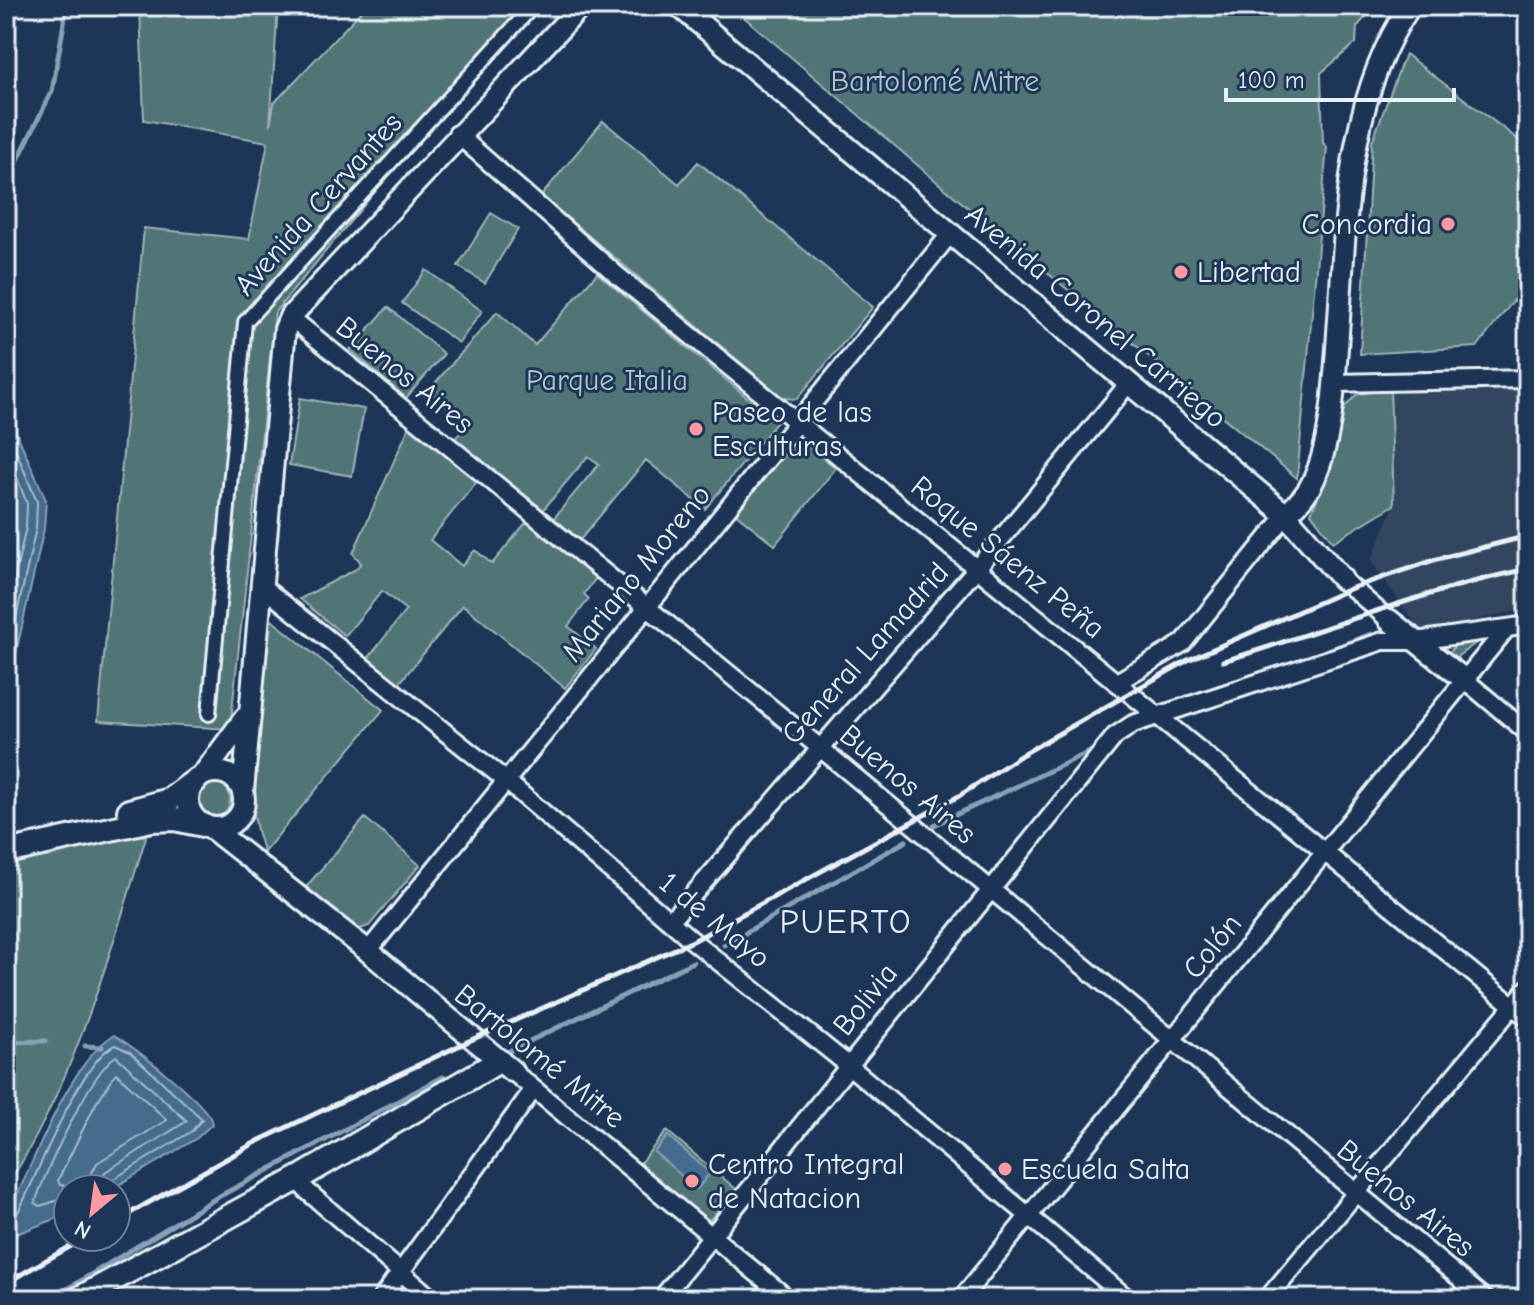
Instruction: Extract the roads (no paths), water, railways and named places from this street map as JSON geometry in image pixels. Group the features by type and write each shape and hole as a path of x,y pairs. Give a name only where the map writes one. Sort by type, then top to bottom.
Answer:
{"main road":[{"path":"6,839 154,805 180,794 199,778"},
{"path":"6,852 151,820 175,819 207,826"},
{"path":"109,1299 506,1066"},
{"path":"78,1299 302,1184"}],"street":[{"name":"Avenida Cervantes","path":"209,714 245,322 533,6"},
{"path":"254,859 243,799 247,715 264,588 285,329 290,317 457,134 581,6"},
{"name":"Avenida Coronel Carriego","path":"679,6 1286,515 1342,579 1465,680"},
{"path":"1117,682 1183,643 1309,489 1320,461 1334,383 1348,196 1361,126 1395,27 1410,6"},
{"name":"Roque Sáenz Peña","path":"457,134 607,267 797,419 1159,718 1326,850 1528,1018"},
{"name":"Mariano Moreno","path":"368,951 504,779 951,233"},
{"name":"Buenos Aires","path":"290,317 819,747 1485,1299"},
{"path":"1334,383 1528,379"},
{"name":"General Lamadrid","path":"671,920 977,568 1129,383"},
{"name":"1 de Mayo","path":"264,588 504,779 1128,1299"},
{"name":"Bolivia","path":"661,1299 1115,736 1133,724 1159,718 1383,641 1416,641 1528,625"},
{"name":"Colón","path":"961,1299 1507,628"},
{"path":"1465,680 1528,733"},
{"path":"243,799 228,826 207,826 188,806 190,789 247,715"},
{"path":"199,778 222,773 231,776 243,799"},
{"name":"Bartolomé Mitre","path":"207,826 254,859 368,951 788,1299"},
{"path":"1267,1299 1528,988"},
{"path":"381,1299 533,1090"},
{"path":"302,1184 432,1299"}],"water":[{"path":"6,409 46,500 44,529 6,697"},
{"path":"114,1035 186,1091 209,1116 212,1124 197,1138 132,1177 132,1173 52,1173 52,1220 6,1238 6,1217 52,1118 81,1068"},
{"path":"668,1136 710,1173 697,1189 654,1152"}],"waterway":[{"path":"6,184 52,91 67,6"},
{"path":"1312,656 1371,634"},
{"path":"934,825 1094,750"},
{"path":"724,945 906,841"},
{"path":"507,1052 693,962"},
{"path":"6,1042 46,1041"},
{"path":"85,1046 102,1047"},
{"path":"51,1299 218,1197 443,1077"}],"railway":[{"path":"132,1212 260,1140 471,1040 693,941 959,796 1023,754 1188,660 1352,588 1437,559 1528,536"},
{"path":"1223,661 1412,599 1528,569"},
{"path":"6,1283 59,1253"}],"place":[{"name":"Concordia","path":"1448,224"},
{"name":"Libertad","path":"1181,272"},
{"name":"Paseo de las Esculturas","path":"696,429"},
{"name":"Escuela Salta","path":"1005,1169"},
{"name":"Centro Integral de Natacion","path":"692,1181"}],"district":[{"name":"PUERTO","path":"846,921"}],"park label":[{"name":"Parque Italia","path":"607,380"}]}
